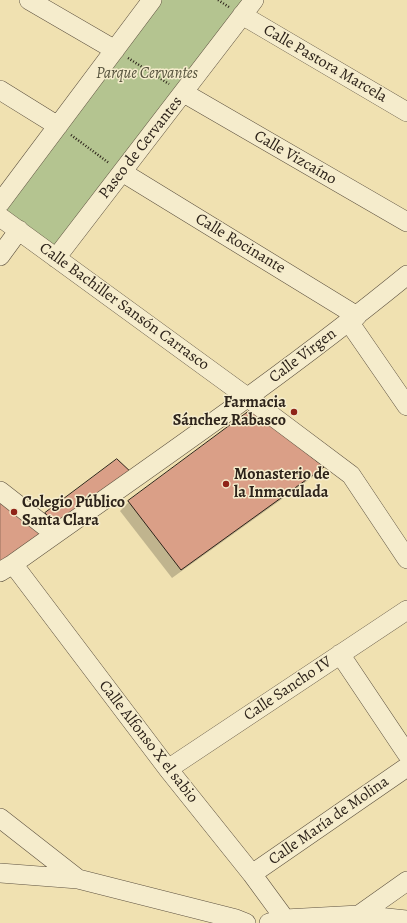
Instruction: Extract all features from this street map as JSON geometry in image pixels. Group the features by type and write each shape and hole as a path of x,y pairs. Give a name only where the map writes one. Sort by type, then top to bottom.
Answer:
{"street":[{"path":"29,0 116,50"},
{"path":"0,203 152,0"},
{"name":"Paseo de Cervantes","path":"56,258 254,0"},
{"name":"Calle Pastora Marcela","path":"242,16 407,112"},
{"path":"0,90 58,126"},
{"name":"Calle Vizcaíno","path":"184,93 407,222"},
{"name":"Calle Rocinante","path":"122,172 353,319"},
{"name":"Calle Bachiller Sansón Carrasco","path":"0,217 248,397 351,475 407,559"},
{"path":"0,256 18,230"},
{"name":"Calle Virgen","path":"6,568 248,397 353,319 407,275"},
{"path":"353,319 407,406"},
{"path":"0,491 55,534"},
{"name":"Calle Alfonso X el sabio","path":"6,568 252,874 277,921"},
{"name":"Calle Sancho IV","path":"168,769 407,610"},
{"path":"340,654 407,754"},
{"name":"Calle María de Molina","path":"252,874 407,767"},
{"path":"0,818 78,879"},
{"path":"0,873 78,879 236,919 246,923"},
{"path":"360,919 407,881"},
{"path":"277,921 360,919 407,920"}],"path":[{"path":"116,50 184,93"},
{"path":"58,126 122,172"}],"green space":[{"name":"Parque Cervantes","path":"154,0 249,0 60,257 0,212"}],"building":[{"name":"Monasterio de la Inmaculada","path":"252,409 324,467 181,570 128,501"},
{"path":"117,459 133,474 60,529 45,513"},
{"name":"Colegio Público Santa Clara","path":"0,491 55,534 0,570"}],"place":[{"name":"Farmacia Sánchez Rabasco","path":"294,412"},
{"name":"Monasterio de la Inmaculada","path":"226,484"},
{"name":"Colegio Público Santa Clara","path":"14,512"}]}
